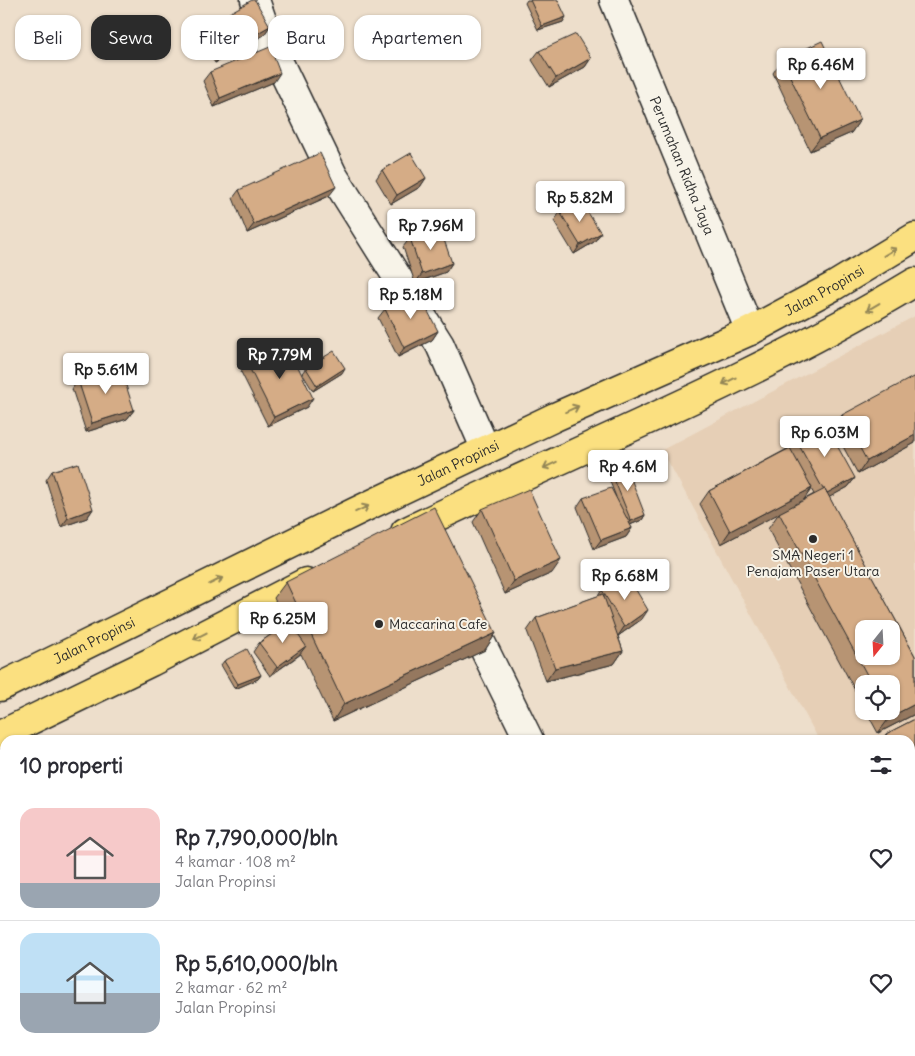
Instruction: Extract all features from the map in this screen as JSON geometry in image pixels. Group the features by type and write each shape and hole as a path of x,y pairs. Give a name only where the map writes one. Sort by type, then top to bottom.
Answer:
{"highway":[{"name":"Jalan Propinsi","path":"0,688 355,512 555,417 750,331 834,286 915,237"},
{"path":"380,544 698,396 861,314 915,282"},
{"path":"0,735 151,662 327,571"}],"street":[{"path":"255,0 271,46 333,175 440,345 486,450"},
{"name":"Perumahan Ridha Jaya","path":"614,0 750,331"},
{"path":"423,523 435,549"},
{"path":"456,591 527,735"}],"shaded area":[{"name":"SMA Negeri 1 Penajam Paser Utara","path":"915,316 915,735 816,735 662,450"}],"building":[{"path":"255,0 268,23 268,27 258,33 258,15 226,15"},
{"path":"530,0 558,0 566,17 542,26"},
{"path":"576,34 591,58 556,78 539,51"},
{"path":"822,41 860,120 820,138 782,60"},
{"path":"268,48 268,60 275,60 280,73 220,98 210,72 239,60 258,60 258,52"},
{"path":"320,153 336,187 254,224 239,190"},
{"path":"411,153 426,178 397,195 382,170"},
{"path":"580,200 601,233 580,245 560,212"},
{"path":"440,228 452,263 422,274 410,238"},
{"path":"418,292 438,331 404,348 385,309"},
{"path":"287,344 313,398 274,417 247,363"},
{"path":"334,351 345,368 317,386 306,368"},
{"path":"120,367 134,410 92,423 78,380"},
{"path":"915,376 915,435 867,461 842,415"},
{"path":"824,422 855,478 827,493 795,438"},
{"path":"790,448 812,488 730,531 709,491"},
{"path":"78,463 93,509 68,518 52,471"},
{"path":"625,463 645,515 631,521 610,469"},
{"path":"611,488 632,528 601,540 583,498"},
{"path":"529,489 561,560 514,581 482,509"},
{"path":"825,489 896,620 855,620 855,653 779,513"},
{"name":"Maccarina Cafe","path":"434,507 496,633 344,704 286,582"},
{"path":"627,575 648,610 624,627 602,590"},
{"path":"603,594 623,651 555,668 536,618"},
{"path":"289,622 306,646 277,667 259,643"},
{"path":"900,628 915,656 915,704 900,712 900,675 867,675 862,665 900,665"},
{"path":"247,649 261,675 238,684 224,661"},
{"path":"915,719 915,735 886,734"}],"place":[{"name":"SMA Negeri 1 Penajam Paser Utara","path":"813,539"},
{"name":"Maccarina Cafe","path":"379,624"}]}
